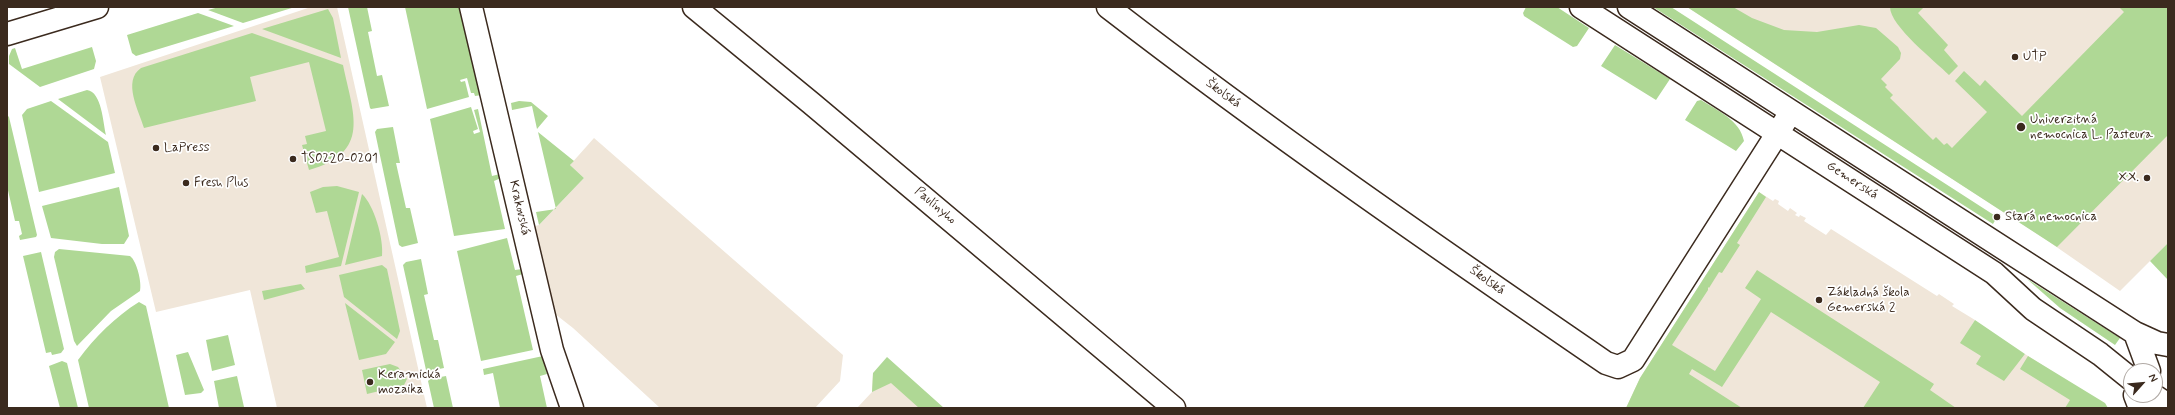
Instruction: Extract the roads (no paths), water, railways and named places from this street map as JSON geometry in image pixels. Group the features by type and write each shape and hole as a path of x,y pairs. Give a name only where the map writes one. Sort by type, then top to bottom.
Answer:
{"street":[{"path":"7,34 97,7"},
{"name":"Krakovská","path":"471,7 552,350 572,408"},
{"name":"Paulínyho","path":"694,7 1174,408"},
{"name":"Školská","path":"1108,7 1191,71 1475,274 1606,363 1618,366 1633,360 1791,112"},
{"name":"Gemerská","path":"1581,7 1994,273 2033,308 2100,354 2123,372"},
{"name":"Gemerská","path":"1629,7 2135,333 2157,343 2168,345"},
{"path":"2135,333 2146,363"}],"place":[{"name":"UTP","path":"2015,57"},
{"name":"Univerzitná nemocnica L. Pasteura","path":"2021,127"},
{"name":"LaPress","path":"156,148"},
{"name":"TS0220-0201","path":"293,159"},
{"name":"XX.","path":"2147,178"},
{"name":"Fresh Plus","path":"186,183"},
{"name":"Stará nemocnica","path":"1997,217"},
{"name":"Základná škola Gemerská 2","path":"1819,300"},
{"name":"Keramická mozaika","path":"370,382"}]}
